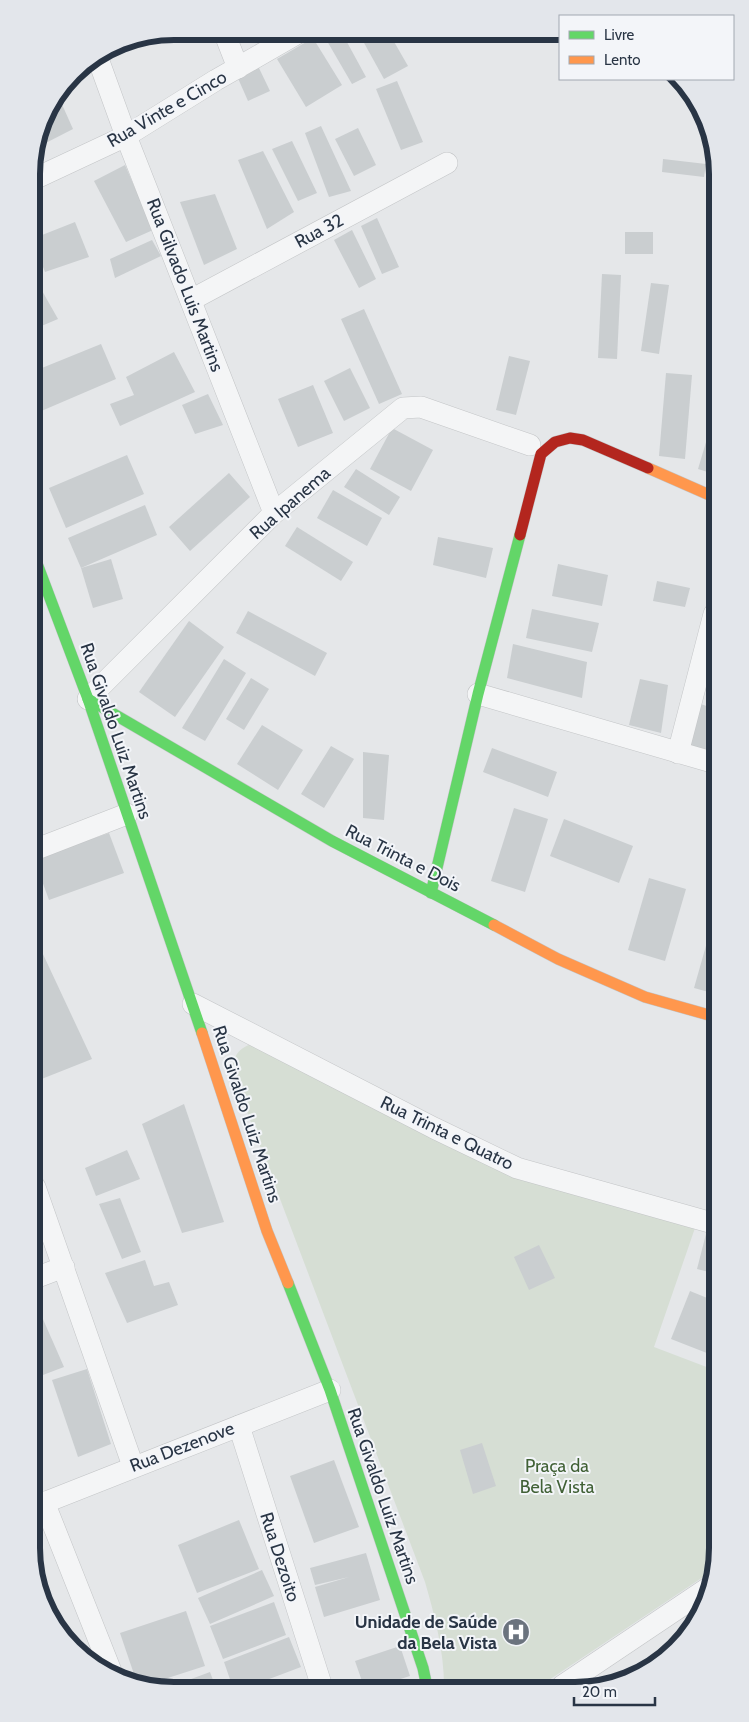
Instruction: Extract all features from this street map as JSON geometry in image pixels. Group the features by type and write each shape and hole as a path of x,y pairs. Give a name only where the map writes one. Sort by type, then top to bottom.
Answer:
{"street":[{"path":"227,40 238,68"},
{"name":"Rua Vinte e Cinco","path":"40,176 126,136 286,40"},
{"name":"Rua Gilvado Luis Martins","path":"99,63 126,136 274,513"},
{"name":"Rua 32","path":"191,300 447,163"},
{"name":"Rua Ipanema","path":"88,699 274,513 403,408 421,406 530,445"},
{"path":"431,893 478,694 542,454 552,444 569,437 583,440 709,495"},
{"name":"Rua Givaldo Luiz Martins","path":"40,572 88,699 193,1004 267,1231 330,1390 423,1668 426,1682"},
{"path":"678,753 709,633"},
{"path":"478,694 709,761"},
{"name":"Rua Trinta e Dois","path":"88,699 332,841 558,959 636,993 709,1015"},
{"path":"40,848 127,814"},
{"name":"Rua Trinta e Quatro","path":"193,1004 434,1128 518,1168 709,1222"},
{"path":"40,1201 133,1466"},
{"path":"40,1276 64,1266"},
{"name":"Rua Dezenove","path":"40,1504 330,1390"},
{"name":"Rua Dezoito","path":"239,1426 320,1682"},
{"path":"40,1504 108,1664"},
{"path":"568,1682 701,1593"}],"green space":[{"name":"Praça da Bela Vista","path":"254,1043 495,1169 530,1182 695,1228 654,1347 709,1368 709,1557 706,1575 546,1682 444,1682 441,1647 425,1582 232,1072 235,1057 244,1047"}],"building":[{"path":"310,40 314,40 342,85 306,107 277,59"},
{"path":"346,40 366,77 352,84 327,41"},
{"path":"362,40 393,40 408,66 384,79"},
{"path":"258,66 270,91 248,101 237,76"},
{"path":"397,81 423,142 401,150 376,89"},
{"path":"61,102 73,129 44,144 50,123"},
{"path":"321,126 351,191 329,197 305,133"},
{"path":"358,128 376,165 354,176 335,139"},
{"path":"292,141 317,193 298,201 272,149"},
{"path":"263,151 294,212 267,229 238,160"},
{"path":"663,159 706,164 704,177 662,172"},
{"path":"125,165 153,230 126,242 94,181"},
{"path":"215,194 237,249 204,265 180,202"},
{"path":"377,218 399,267 382,274 361,226"},
{"path":"75,222 89,257 45,272 40,259 40,236"},
{"path":"352,230 376,279 359,288 334,240"},
{"path":"625,232 653,232 653,254 625,254"},
{"path":"152,240 161,256 115,278 110,259"},
{"path":"602,274 621,275 617,359 598,358"},
{"path":"651,283 669,285 659,354 641,351"},
{"path":"40,287 58,319 40,327"},
{"path":"364,309 402,394 379,404 341,319"},
{"path":"101,344 116,379 40,412 40,369"},
{"path":"174,352 195,392 120,426 110,404 134,395 126,377"},
{"path":"509,356 530,361 516,415 496,410"},
{"path":"350,368 370,408 344,421 324,381"},
{"path":"666,373 692,375 685,459 659,456"},
{"path":"313,385 333,433 298,447 278,399"},
{"path":"208,394 223,425 195,434 182,405"},
{"path":"392,428 433,450 411,491 370,469"},
{"path":"709,432 709,472 698,469"},
{"path":"127,455 144,494 66,528 49,488"},
{"path":"356,469 400,497 389,515 344,487"},
{"path":"229,473 250,497 190,551 169,527"},
{"path":"333,490 382,518 367,546 317,518"},
{"path":"145,505 157,535 81,568 68,538"},
{"path":"297,527 353,562 341,581 285,546"},
{"path":"438,537 493,548 486,578 433,565"},
{"path":"111,559 123,599 93,608 81,568"},
{"path":"558,564 608,575 602,606 552,596"},
{"path":"657,581 690,588 685,607 653,601"},
{"path":"532,609 599,623 592,652 526,638"},
{"path":"248,611 327,653 315,676 236,633"},
{"path":"189,621 224,647 175,717 139,692"},
{"path":"513,644 587,662 582,698 507,678"},
{"path":"224,659 246,673 205,741 182,728"},
{"path":"251,678 269,689 244,730 226,719"},
{"path":"640,679 668,685 661,733 629,725"},
{"path":"698,703 709,707 709,752 685,743"},
{"path":"262,725 303,750 278,790 237,764"},
{"path":"331,746 354,759 324,808 301,794"},
{"path":"492,748 557,772 548,797 483,772"},
{"path":"363,752 389,755 384,820 363,818"},
{"path":"514,808 548,819 525,892 491,881"},
{"path":"564,819 633,846 619,883 550,856"},
{"path":"109,833 124,873 49,900 40,875 40,857"},
{"path":"649,878 686,889 665,961 628,950"},
{"path":"709,935 709,992 694,988"},
{"path":"42,952 92,1059 40,1080 40,953"},
{"path":"184,1104 224,1222 182,1233 142,1124"},
{"path":"127,1150 140,1179 96,1196 85,1168"},
{"path":"120,1198 141,1252 122,1259 99,1204"},
{"path":"706,1234 709,1235 709,1272 697,1269"},
{"path":"539,1245 555,1278 529,1290 514,1257"},
{"path":"145,1260 154,1286 169,1282 178,1305 127,1323 105,1273"},
{"path":"690,1291 709,1299 709,1354 671,1339"},
{"path":"40,1312 64,1367 40,1376"},
{"path":"87,1369 111,1444 78,1457 52,1380"},
{"path":"482,1443 496,1486 473,1494 460,1450"},
{"path":"334,1460 359,1527 314,1543 290,1476"},
{"path":"239,1520 259,1569 197,1593 178,1545"},
{"path":"366,1553 380,1600 324,1617 315,1587 349,1577 315,1585 310,1568"},
{"path":"262,1570 274,1596 210,1624 198,1598"},
{"path":"274,1602 286,1635 223,1659 210,1626"},
{"path":"186,1611 205,1666 158,1681 135,1676 120,1633"},
{"path":"289,1637 301,1667 261,1682 231,1682 224,1662"},
{"path":"400,1646 410,1676 391,1682 362,1682 355,1661"},
{"path":"210,1672 214,1682 183,1682"}],"traffic: fast":[{"path":"431,893 478,694 520,535"},
{"path":"40,572 88,699 202,1033"},
{"path":"88,699 332,841 494,925"},
{"path":"288,1283 330,1390 423,1668 426,1682"}],"traffic: slow":[{"path":"648,468 709,495"},
{"path":"494,925 558,959 645,997 709,1015"},
{"path":"202,1033 267,1231 288,1283"}],"traffic: jam":[{"path":"520,535 541,454 555,442 570,438 583,440 648,468"}],"place":[{"name":"Unidade de Saúde da Bela Vista","path":"516,1632"}]}
